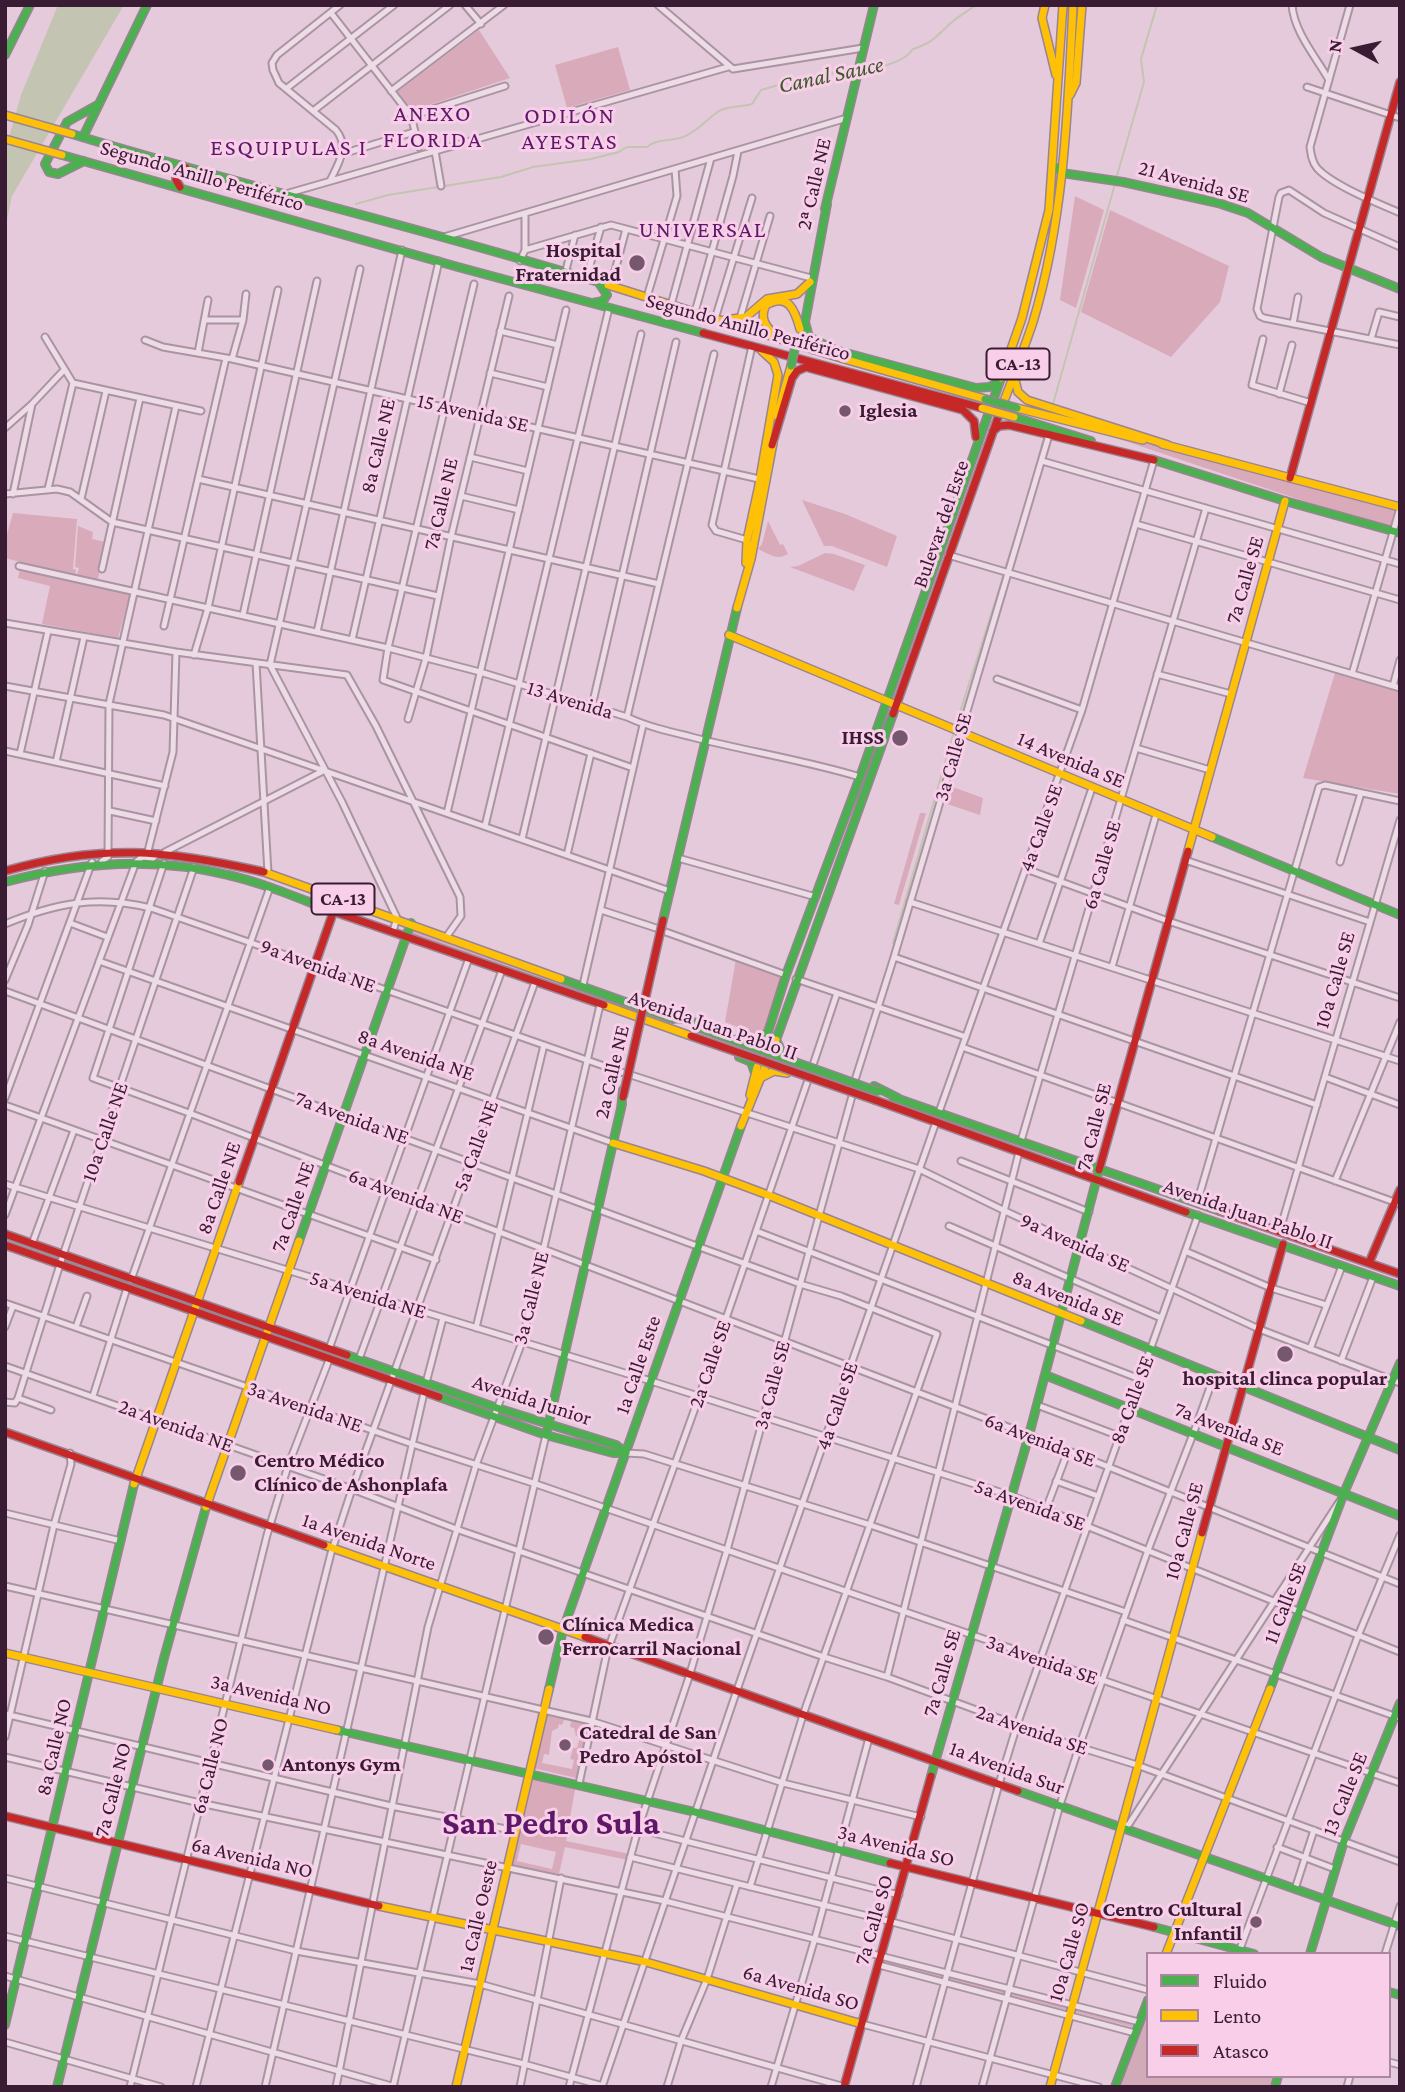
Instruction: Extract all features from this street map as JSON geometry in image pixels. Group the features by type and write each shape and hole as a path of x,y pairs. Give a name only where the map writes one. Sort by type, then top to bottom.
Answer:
{"main road":[{"path":"5,50 29,5"},
{"path":"5,55 29,5"},
{"path":"83,137 147,5"},
{"name":"2ª Calle NE","path":"751,541 874,5"},
{"name":"Bulevar del Este","path":"768,1032 786,975 860,777 1022,317 1049,210 1063,5"},
{"path":"1067,99 1076,83 1080,23 1075,5"},
{"name":"Bulevar del Este","path":"776,1040 1033,321 1046,273 1062,173 1075,5"},
{"path":"1044,9 1045,17 1053,21 1062,14"},
{"path":"1044,9 1058,84"},
{"path":"1290,478 1368,198 1396,117 1400,82"},
{"path":"84,161 58,174 49,172 45,164 67,122 99,104"},
{"name":"Segundo Anillo Periférico","path":"5,115 160,161 611,286 814,350 985,399 1400,508"},
{"name":"Segundo Anillo Periférico","path":"5,139 590,303 1014,417 1285,501 1396,532"},
{"path":"1054,158 1062,173"},
{"path":"155,179 164,172 160,161"},
{"path":"180,187 176,173 186,168"},
{"name":"21 Avenida SE","path":"1062,173 1123,182 1218,203 1248,213 1348,270 1400,289"},
{"path":"827,204 805,327 807,335 835,350 976,388 998,383"},
{"path":"716,320 751,314 769,298 791,296 801,291 811,280"},
{"path":"590,303 603,301 607,295 597,282"},
{"path":"791,296 806,305"},
{"path":"781,340 763,322 762,313 768,303 778,300 789,304 796,313 800,329"},
{"path":"754,347 772,359 778,375 758,490"},
{"path":"814,350 835,350"},
{"path":"826,366 834,374"},
{"path":"772,445 795,373 806,367 962,410 975,421 976,446"},
{"name":"2ª Calle NE","path":"751,541 758,490 790,369"},
{"path":"1014,372 1016,388 1027,400 1168,445"},
{"path":"992,433 999,426 1007,424 1154,460"},
{"name":"7a Calle SE","path":"935,1761 1054,1345 1117,1102 1285,501"},
{"name":"2a Calle NE","path":"546,1435 751,541"},
{"name":"14 Avenida SE","path":"729,635 886,703 1400,915"},
{"name":"Avenida Juan Pablo II","path":"5,872 61,857 148,851 268,873 1100,1171 1280,1230 1400,1274"},
{"name":"Avenida Juan Pablo II","path":"5,882 45,870 94,862 164,863 230,875 334,909 1400,1286"},
{"name":"8a Calle NE","path":"136,1477 334,909"},
{"path":"659,1014 649,1006 648,996 664,916"},
{"name":"7a Calle NE","path":"207,1502 411,923"},
{"path":"624,1001 641,1001 648,996"},
{"path":"621,1109 639,1030 637,1021 629,1014"},
{"path":"670,1018 684,1019 748,1041 757,1041 768,1032"},
{"path":"639,1030 644,1025 656,1023"},
{"path":"667,1028 678,1036 751,1062 758,1075 778,1070 882,1107 895,1107"},
{"name":"1a Calle Este","path":"563,1630 746,1111 768,1032"},
{"path":"728,1053 735,1047 732,1036"},
{"path":"776,1040 785,1055 886,1091 898,1098"},
{"name":"1a Calle Este","path":"758,1075 776,1040"},
{"path":"799,1077 799,1066 809,1063"},
{"path":"1000,1145 1004,1143 1015,1146 1021,1141"},
{"name":"8a Avenida NE","path":"612,1143 723,1178"},
{"name":"8a Avenida SE","path":"723,1178 1400,1450"},
{"path":"1369,1262 1397,1204 1400,1190"},
{"name":"Avenida Junior","path":"5,1234 63,1255 194,1312 493,1418 613,1453 626,1453"},
{"name":"10a Calle SE","path":"1122,1828 1172,1636 1283,1244"},
{"name":"Avenida Junior","path":"5,1245 269,1327 497,1408 617,1445 626,1453"},
{"name":"11 Calle SE","path":"1167,1952 1300,1613 1344,1493 1396,1382 1400,1363"},
{"name":"7a Avenida SE","path":"1045,1375 1400,1516"},
{"name":"1a Avenida Norte","path":"5,1432 563,1630"},
{"name":"8a Calle NO","path":"5,2025 136,1477"},
{"name":"7a Calle NO","path":"57,2087 142,1745 207,1502"},
{"name":"1a Avenida Sur","path":"563,1630 1397,1925"},
{"name":"1a Calle Oeste","path":"456,2087 563,1630"},
{"name":"3a Avenida NO","path":"5,1653 530,1772"},
{"name":"13 Calle SE","path":"1311,1952 1344,1841 1397,1717 1400,1703"},
{"name":"7a Calle SO","path":"844,2087 900,1895 935,1761"},
{"name":"3a Avenida SO","path":"530,1772 907,1868 1174,1932 1238,1952"},
{"name":"6a Avenida NO","path":"5,1816 432,1919 492,1931"},
{"name":"10a Calle SO","path":"1050,2087 1122,1828"},
{"name":"6a Avenida SO","path":"492,1931 646,1962 862,2024"},
{"path":"1115,2087 1146,2005"}],"street":[{"path":"330,181 342,154 340,135 279,82 272,63 276,55 340,5"},
{"path":"287,88 394,5"},
{"path":"313,111 450,5"},
{"path":"465,5 481,24"},
{"path":"391,91 504,5"},
{"path":"658,5 728,67"},
{"path":"1292,5 1301,33 1329,80"},
{"path":"1350,5 1310,147 1315,165 1326,176 1400,213"},
{"path":"331,13 411,116 419,147"},
{"path":"286,194 728,67 740,69 863,48"},
{"path":"411,116 505,86"},
{"path":"1307,87 1396,117"},
{"path":"439,239 847,118"},
{"path":"342,154 414,132"},
{"path":"695,312 738,150"},
{"path":"435,151 440,186"},
{"path":"671,304 711,159"},
{"path":"647,298 677,196 675,169"},
{"path":"1400,247 1324,213 1289,190 1281,193 1258,304 1258,313 1264,318 1400,345"},
{"path":"716,320 752,198"},
{"path":"520,261 525,250 524,214"},
{"path":"740,318 770,216"},
{"path":"525,250 611,226 811,280"},
{"path":"586,279 601,227"},
{"path":"611,286 626,229"},
{"path":"565,274 575,235"},
{"path":"317,632 402,250"},
{"name":"8a Calle NE","path":"352,640 439,261"},
{"path":"359,269 270,665 397,918 393,931"},
{"path":"243,615 317,281"},
{"path":"474,284 388,648 383,680 633,768"},
{"path":"194,655 208,608 278,290"},
{"path":"164,626 198,479 229,359 243,320 246,294"},
{"name":"7a Calle NE","path":"408,719 426,658 451,537 509,296"},
{"path":"1293,324 1298,297"},
{"path":"198,353 208,300"},
{"path":"485,826 609,308"},
{"path":"447,813 566,310"},
{"path":"1371,339 1379,312 1400,317"},
{"path":"205,320 243,320"},
{"path":"500,331 558,345"},
{"path":"522,839 641,334"},
{"path":"45,338 72,383 48,489"},
{"path":"1263,340 1252,385 1311,403"},
{"name":"15 Avenida SE","path":"145,341 759,478"},
{"path":"592,706 676,342"},
{"path":"1279,394 1292,345"},
{"path":"751,541 712,528 754,347"},
{"path":"627,717 714,354"},
{"path":"5,428 64,370"},
{"path":"490,373 548,387"},
{"path":"72,383 201,411"},
{"path":"81,499 106,391"},
{"path":"102,569 140,398"},
{"path":"13,494 32,404"},
{"path":"5,1098 94,862 108,859 109,704 176,405"},
{"name":"3a Calle SE","path":"855,1080 1049,435"},
{"path":"470,457 528,471"},
{"name":"4a Calle SE","path":"939,1112 1082,710 1154,460"},
{"path":"1042,461 1400,564"},
{"path":"198,479 659,584"},
{"path":"5,494 48,489 70,492 112,522 438,596"},
{"path":"461,496 519,510"},
{"name":"6a Calle SE","path":"1021,1141 1206,508"},
{"path":"1352,674 1385,560 1396,532 1400,508"},
{"path":"1136,524 1400,600"},
{"path":"948,555 1400,688"},
{"name":"13 Avenida","path":"19,566 388,648 480,672 627,717 643,725 820,765 860,777"},
{"path":"5,623 194,655 347,675 460,897 461,916 447,936"},
{"path":"20,754 48,631"},
{"path":"56,762 84,637"},
{"path":"148,851 173,752 176,652"},
{"path":"1393,686 1400,660"},
{"path":"256,663 268,873"},
{"path":"1157,674 1231,694"},
{"path":"997,679 1082,710"},
{"path":"5,686 152,711 670,891"},
{"path":"583,985 643,725"},
{"path":"1136,748 1210,770"},
{"path":"5,751 165,786"},
{"path":"567,855 592,753"},
{"path":"5,1215 136,862 142,857 157,856 325,770"},
{"path":"1197,1203 1319,787 1325,785 1400,801"},
{"path":"1039,944 1092,788"},
{"path":"1340,862 1361,793"},
{"path":"110,811 156,821"},
{"path":"1112,967 1156,815"},
{"name":"10a Calle SE","path":"1280,1230 1400,820"},
{"path":"678,858 825,900"},
{"path":"1185,860 1370,922"},
{"path":"111,1030 164,863"},
{"name":"10a Calle NE","path":"18,1398 60,1264 194,867"},
{"path":"1026,869 1168,921 1400,998"},
{"path":"5,980 45,870"},
{"path":"93,1396 170,1164 270,887"},
{"name":"9a Avenida NE","path":"5,924 78,902 121,901 150,908 482,1025 746,1111"},
{"path":"910,902 1400,1061"},
{"path":"601,910 786,975"},
{"path":"70,923 107,937"},
{"path":"894,957 1317,1105"},
{"path":"329,1349 469,958"},
{"name":"8a Avenida NE","path":"99,961 612,1143"},
{"path":"359,1359 502,970"},
{"path":"796,979 965,1037"},
{"name":"5a Calle NE","path":"196,2087 333,1548 535,982"},
{"name":"7a Avenida NE","path":"5,991 699,1245"},
{"path":"809,1063 837,993"},
{"name":"3a Calle NE","path":"336,2087 363,1963 416,1681 438,1585 476,1465 522,1342 600,1005"},
{"path":"1335,1181 1400,1022"},
{"name":"6a Avenida NE","path":"111,1030 93,1078 679,1301"},
{"path":"476,1328 544,1045"},
{"path":"962,1047 1397,1204"},
{"path":"1325,1077 1400,1105"},
{"name":"2a Calle SE","path":"579,1784 609,1646 676,1464 808,1080"},
{"name":"3a Calle SE","path":"569,2087 638,1829 690,1673 727,1550 852,1096"},
{"path":"5,1105 436,1260"},
{"name":"9a Avenida SE","path":"746,1111 919,1169 1259,1329 1396,1382"},
{"name":"4a Calle SE","path":"604,2086 685,1840 936,1122"},
{"path":"32,1244 74,1130"},
{"path":"887,1677 1019,1152"},
{"path":"961,1161 1090,1212"},
{"name":"5a Avenida NE","path":"5,1184 651,1381"},
{"name":"8a Calle SE","path":"916,2087 1017,1725 1198,1215"},
{"path":"949,1226 1161,1318"},
{"path":"756,1231 1140,1379"},
{"path":"699,1245 937,1334 803,1715 750,1887"},
{"path":"1185,1251 1271,1288 1326,1305"},
{"path":"1310,1349 1342,1265"},
{"path":"1341,1361 1373,1277"},
{"path":"76,1327 87,1296"},
{"name":"6a Avenida SE","path":"679,1301 1029,1435 1400,1584"},
{"name":"3a Avenida NE","path":"5,1304 44,1315 374,1431 606,1508"},
{"path":"5,1327 13,1306"},
{"path":"426,1383 443,1318"},
{"name":"6a Calle NO","path":"130,2087 270,1527 288,1466 329,1360"},
{"name":"2a Avenida NE","path":"5,1366 157,1418 583,1574"},
{"path":"982,2087 1060,1805 1148,1550 1214,1376"},
{"name":"5a Avenida SE","path":"651,1381 1012,1496 1400,1652"},
{"path":"265,2087 424,1393"},
{"path":"5,1402 15,1403 18,1398 51,1410"},
{"path":"1037,1405 1119,1436"},
{"name":"2a Calle NE","path":"394,2087 546,1435"},
{"path":"1046,1509 1068,1451"},
{"path":"5,1737 8,1715 71,1464 70,1453"},
{"path":"626,1453 644,1454 870,1525 1126,1612"},
{"path":"1056,1481 1098,1496"},
{"path":"1122,1828 1129,1824 1344,1493"},
{"name":"3a Avenida SE","path":"606,1508 1400,1783"},
{"path":"5,1513 121,1541"},
{"path":"1238,1952 1335,1695 1400,1535"},
{"name":"2a Avenida SE","path":"583,1574 1137,1765 1400,1862"},
{"path":"5,1586 591,1721 783,1783 921,1816"},
{"path":"1123,1620 1397,1717"},
{"path":"8,1715 391,1806 516,1831"},
{"path":"771,2087 832,1878 869,1738"},
{"path":"5,1757 131,1788 665,1901 1139,2022"},
{"path":"638,1829 900,1895"},
{"path":"1295,1889 1314,1830"},
{"path":"1277,1847 1335,1869"},
{"path":"631,1857 1146,1989"},
{"path":"5,1878 296,1951 480,1984 844,2087"},
{"path":"520,2087 561,1878"},
{"path":"667,2087 681,2041 707,1979 737,1884"},
{"path":"1386,1952 1397,1925 1400,1906"},
{"path":"5,1936 604,2086"},
{"path":"880,1965 1135,2033"},
{"path":"5,1976 394,2087"},
{"name":"6a Avenida SO","path":"862,2024 1099,2087"},
{"path":"5,2042 162,2087"}],"shaded area":[{"path":"58,5 124,5 12,196 5,229 6,147 21,95"},
{"path":"479,30 510,78 411,111 397,92"},
{"path":"618,47 630,90 567,108 555,65"},
{"path":"1075,196 1104,210 1076,308 1060,300"},
{"path":"1110,210 1229,266 1220,302 1171,357 1081,312"},
{"path":"1113,437 1213,457 1397,509 1390,530"},
{"path":"802,500 845,514 897,536 887,567 832,546 824,546"},
{"path":"13,513 77,519 73,569 76,570 75,576 5,558 5,541"},
{"path":"768,521 780,545 783,544 788,554 777,557 758,549"},
{"path":"78,526 93,532 92,539 105,542 98,579 77,575 79,568 75,567"},
{"path":"825,553 865,565 854,591 790,567"},
{"path":"20,569 130,594 118,638 42,624 50,586 18,578"},
{"path":"1335,673 1400,692 1400,794 1303,778"},
{"path":"950,786 983,798 980,815 944,803"},
{"path":"920,813 926,813 899,905 894,904"},
{"path":"411,923 642,1007 639,1018 407,936"},
{"path":"736,959 783,976 762,1037 725,1022"},
{"path":"545,1714 589,1723 576,1778 533,1768","holes":["564,1720 571,1721 570,1727 574,1728 576,1736 580,1737 570,1759 574,1760 572,1769 542,1763 544,1754 549,1755 552,1731 558,1728 559,1724 562,1725"]},
{"path":"533,1774 576,1784 566,1841 630,1854 628,1860 565,1847 559,1874 511,1865","holes":["521,1844 556,1852 552,1869 517,1861"]},
{"path":"887,1957 1133,2021 1132,2027 885,1963"},
{"path":"1146,2017 1146,2078 1274,2078 1272,2087 1118,2087"}],"waterway":[{"name":"Canal Sauce","path":"862,69 883,66 903,58 913,49 931,41 976,5"},
{"path":"1116,179 1144,82 1141,59 1157,5"},
{"name":"Canal Sauce","path":"356,204 388,195 501,177 533,167 591,159 619,152 627,147 647,147 655,142 688,135 723,109 752,104 761,90 810,76 857,70"},
{"path":"1053,404 1115,184"},
{"path":"1030,489 1044,437"},
{"path":"1005,569 1025,508"},
{"path":"955,728 1004,574"},
{"path":"893,943 953,735"}],"traffic: fast":[{"path":"5,55 30,5"},
{"path":"83,137 147,5"},
{"path":"825,209 874,5"},
{"path":"84,161 58,174 49,172 45,164 67,122 99,104"},
{"path":"72,134 608,285"},
{"path":"62,155 703,333"},
{"path":"1058,168 1062,173 1123,182 1218,203 1248,213 1321,257 1400,289"},
{"path":"827,204 805,322 809,337 835,350 976,388 998,383"},
{"path":"593,303 603,301 607,295 599,283"},
{"path":"791,366 797,339"},
{"path":"814,350 830,350"},
{"path":"739,1038 757,1041 768,1032 786,975 860,777 1001,378"},
{"path":"985,399 1017,408"},
{"path":"1014,417 1091,441"},
{"path":"1151,459 1400,533"},
{"path":"663,920 737,608"},
{"path":"792,1057 782,1052 776,1040 893,714"},
{"path":"1212,837 1400,915"},
{"path":"5,882 88,866 172,865 241,878 335,912"},
{"path":"299,1241 411,923"},
{"path":"561,979 673,1019"},
{"path":"670,1018 702,1025"},
{"path":"694,1026 879,1092"},
{"path":"739,1057 751,1062 755,1073"},
{"path":"874,1086 898,1098"},
{"path":"621,1109 623,1090"},
{"path":"893,1097 1220,1211"},
{"path":"546,1435 622,1104"},
{"path":"549,1689 563,1630 741,1126"},
{"path":"931,1776 1029,1435 1099,1170"},
{"path":"1186,1212 1400,1286"},
{"path":"1081,1321 1400,1450"},
{"path":"347,1355 497,1408 616,1445 626,1453"},
{"path":"1270,1689 1344,1493 1400,1363"},
{"path":"1045,1375 1400,1516"},
{"path":"439,1397 546,1435 613,1453 625,1453"},
{"path":"5,2025 134,1484"},
{"path":"57,2087 164,1658 206,1507"},
{"path":"1311,1952 1344,1841 1400,1703"},
{"path":"337,1730 695,1812 890,1863"},
{"path":"1018,1791 1400,1926"},
{"path":"1154,1927 1247,1952"},
{"path":"1391,1993 1400,1995"},
{"path":"1115,2087 1146,2005"},
{"path":"1275,2087 1277,2078"}],"traffic: slow":[{"path":"1045,5 1042,18 1056,75"},
{"path":"1001,378 1022,318 1049,210 1063,5"},
{"path":"1000,412 1033,322 1052,244 1063,165 1073,5"},
{"path":"1070,95 1076,83 1082,5"},
{"path":"5,115 72,134"},
{"path":"5,139 62,155"},
{"path":"725,320 746,317 767,299 797,294 810,282"},
{"path":"608,285 844,359 985,399"},
{"path":"776,336 763,318 766,305 774,302 780,301 789,305 796,315 800,329"},
{"path":"758,490 778,375 774,362 762,351"},
{"path":"777,416 791,366"},
{"path":"1014,376 1018,392 1027,400 1168,445"},
{"path":"982,408 1014,417"},
{"path":"1017,408 1143,440"},
{"path":"737,608 751,559 773,443"},
{"path":"1162,444 1400,507"},
{"path":"746,563 747,540 759,485"},
{"path":"1188,851 1285,501"},
{"path":"729,635 1212,837"},
{"path":"264,872 561,979"},
{"path":"604,1005 691,1036"},
{"path":"741,1126 776,1040"},
{"path":"750,1095 757,1067"},
{"path":"762,1077 774,1071 787,1073"},
{"path":"613,1143 704,1171 768,1195 1081,1321"},
{"path":"134,1484 239,1182"},
{"path":"206,1507 299,1241"},
{"path":"1050,2087 1202,1533"},
{"path":"324,1545 585,1637"},
{"path":"5,1653 337,1730"},
{"path":"456,2087 549,1689"},
{"path":"1167,1952 1270,1689"},
{"path":"379,1906 646,1962 862,2024"}],"traffic: jam":[{"path":"1290,478 1400,82"},
{"path":"180,187 176,173 186,168"},
{"path":"703,333 982,408"},
{"path":"772,445 792,378 797,371 806,367 963,410 974,421 976,437"},
{"path":"893,714 1000,412"},
{"path":"993,431 999,426 1009,425 1154,460"},
{"path":"1099,1170 1188,851"},
{"path":"5,871 73,856 134,853 196,859 264,872"},
{"path":"239,1182 334,910"},
{"path":"335,912 604,1005"},
{"path":"623,1097 663,920"},
{"path":"691,1036 875,1100"},
{"path":"875,1100 1186,1212"},
{"path":"1369,1263 1400,1190"},
{"path":"1220,1211 1400,1274"},
{"path":"5,1234 347,1355"},
{"path":"1202,1533 1283,1244"},
{"path":"5,1245 439,1397"},
{"path":"5,1432 324,1545"},
{"path":"585,1637 1018,1791"},
{"path":"844,2087 931,1776"},
{"path":"5,1816 379,1906"},
{"path":"890,1863 1154,1927"}],"place":[{"name":"Hospital Fraternidad","path":"637,263"},
{"name":"Iglesia","path":"845,411"},
{"name":"IHSS","path":"900,738"},
{"name":"hospital clinca popular","path":"1285,1354"},
{"name":"Centro Médico Clínico de Ashonplafa","path":"238,1473"},
{"name":"Clínica Medica Ferrocarril Nacional","path":"546,1637"},
{"name":"Catedral de San Pedro Apóstol","path":"565,1745"},
{"name":"Antonys Gym","path":"268,1765"},
{"name":"Centro Cultural Infantil","path":"1256,1922"}],"district":[{"name":"ANEXO FLORIDA","path":"433,127"},
{"name":"ODILÓN AYESTAS","path":"570,129"},
{"name":"ESQUIPULAS I","path":"289,148"},
{"name":"UNIVERSAL","path":"703,230"},
{"name":"San Pedro Sula","path":"551,1823"}]}
